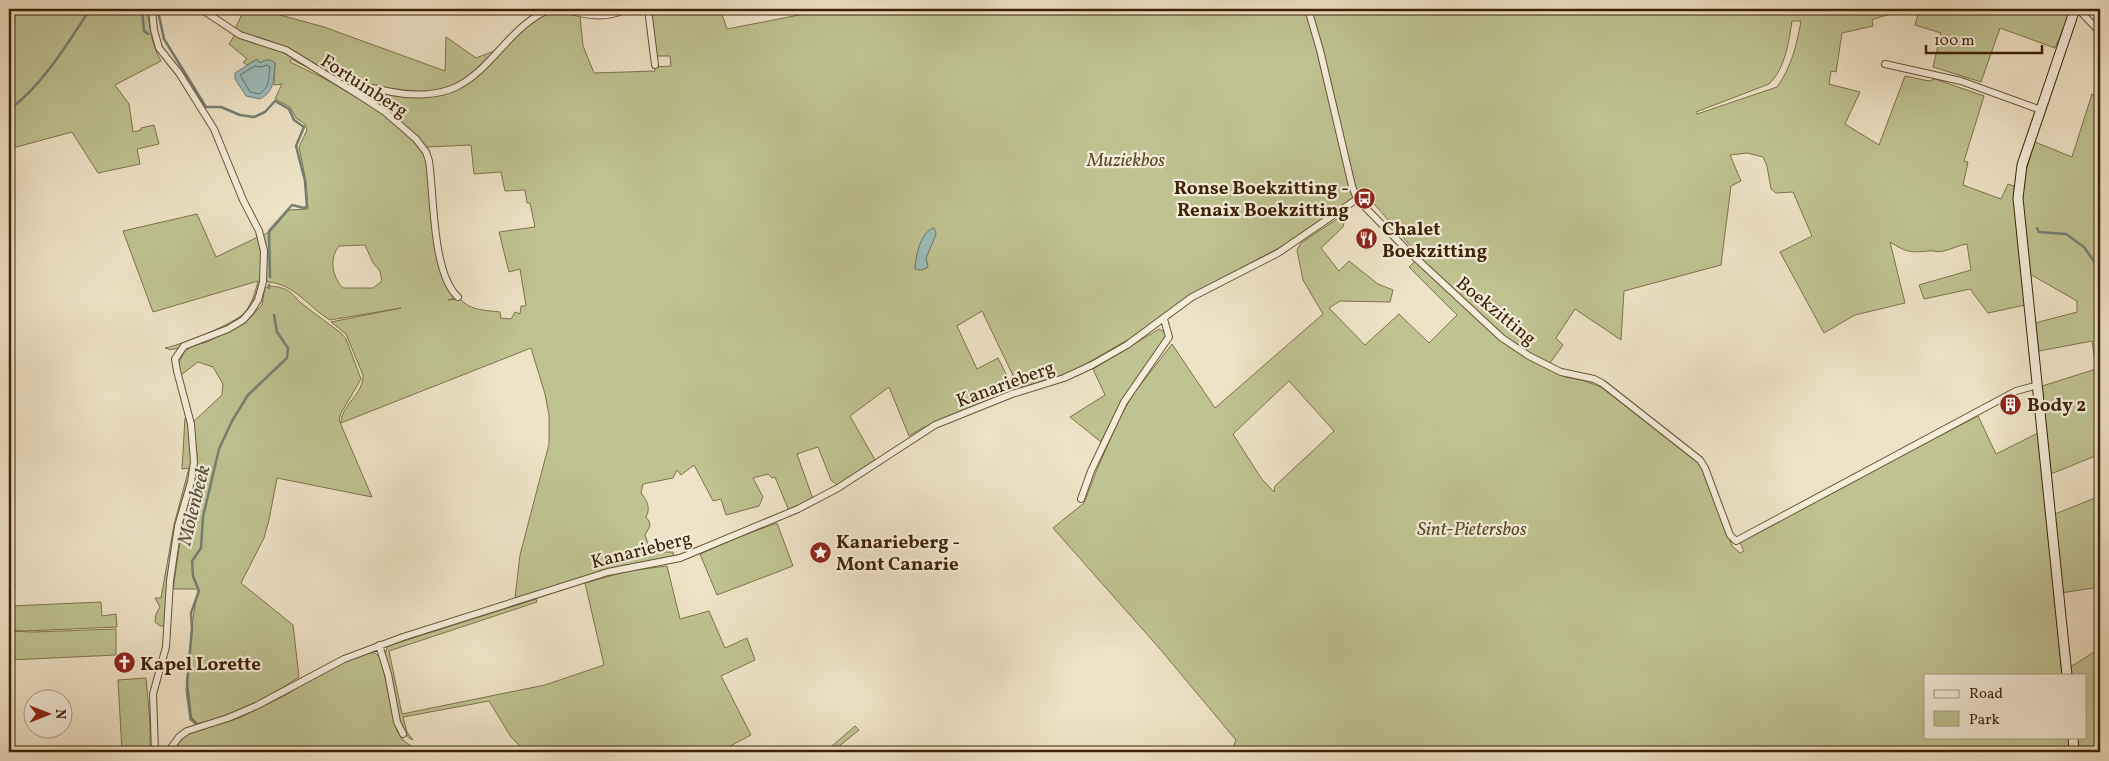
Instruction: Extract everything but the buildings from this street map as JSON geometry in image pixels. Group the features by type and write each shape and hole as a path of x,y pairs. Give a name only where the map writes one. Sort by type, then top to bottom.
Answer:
{"main road":[{"path":"2067,674 2018,198 2021,171 2076,9"},
{"path":"2073,738 2074,752"}],"street":[{"path":"152,9 154,30 159,48 184,80 214,129 243,200 259,231 264,251 263,282 258,300 251,311 243,320 228,329 184,346 175,359 191,424 194,462 191,482 178,526 170,581 166,647 153,694 155,752"},
{"name":"Fortuinberg","path":"201,9 240,35 286,50 320,73 350,89 398,122 416,139 426,152 431,172 441,262 447,280 458,297"},
{"path":"350,89 359,87 415,94 437,93 454,88 492,58 521,29 551,9"},
{"path":"563,9 599,16 613,14 626,9"},
{"path":"648,9 655,65"},
{"name":"Boekzitting","path":"1308,9 1320,50 1352,186 1357,199 1443,285 1502,338 1529,356 1561,372 1594,379 1602,383 1700,460 1730,535 1736,541 2016,391 2038,385"},
{"path":"2076,9 2100,32"},
{"path":"1885,64 1961,80 2041,110"},
{"path":"1081,499 1091,471 1124,402 1169,337 1164,319 1192,297 1278,253 1357,199"},
{"name":"Kanarieberg","path":"168,752 179,737 187,731 248,710 277,696 333,663 379,645 608,572 670,561 690,555 790,512 826,495 935,425 1012,394 1064,378 1127,345 1164,319"},
{"path":"379,645 388,674 397,722 403,734"}],"green space":[{"path":"9,9 147,9 153,42 161,61 115,85 129,104 133,132 154,125 159,144 137,149 140,164 98,173 72,132 9,149"},
{"path":"239,9 258,9 324,27 445,71 446,37 476,58 494,51 467,77 448,88 438,91 411,93 369,86 369,89 387,93 424,97 450,92 464,84 489,64 529,23 537,17 554,11 580,16 583,46 594,73 655,71 655,67 671,66 670,56 656,56 649,9 720,9 727,29 830,9 1808,9 1807,12 1824,9 2072,9 2055,48 2000,28 1981,82 1933,67 1941,33 1915,25 1918,14 1912,13 1883,16 1872,20 1873,26 1842,33 1836,72 1831,71 1829,84 1860,92 1845,124 1879,145 1905,76 1929,81 1935,79 1984,96 1964,161 1968,162 1963,185 2001,199 2008,184 2014,186 2025,305 1988,313 1970,289 1924,299 1919,285 1971,270 1967,244 1942,252 1917,252 1904,250 1890,242 1905,303 1855,315 1824,333 1780,252 1812,236 1793,192 1776,193 1771,189 1767,166 1763,157 1747,153 1730,155 1741,181 1731,186 1721,265 1624,291 1621,340 1575,309 1556,338 1563,345 1550,363 1565,371 1565,377 1582,380 1601,387 1696,460 1703,471 1732,546 1740,553 1744,551 1740,543 1754,532 1978,416 1996,454 2038,433 2062,674 1924,674 1924,738 2068,738 2070,752 1231,752 1236,740 1160,649 1053,528 1084,503 1120,417 1134,393 1172,344 1215,408 1323,314 1303,280 1297,250 1301,243 1340,217 1345,219 1343,227 1321,248 1339,271 1349,261 1378,284 1393,290 1390,302 1340,301 1329,308 1365,345 1399,314 1429,343 1457,315 1409,267 1420,257 1363,191 1279,248 1194,293 1131,338 1065,376 1019,388 982,311 957,326 977,369 998,358 1014,390 922,428 909,436 889,387 850,416 875,460 837,485 831,480 818,447 797,454 813,499 789,511 775,477 772,478 768,474 753,478 763,497 759,506 726,515 721,499 713,501 694,465 681,475 677,470 673,478 643,484 641,493 648,504 646,517 650,526 645,535 651,552 673,552 674,558 623,567 515,598 520,555 549,444 549,415 545,394 531,348 341,423 345,411 360,388 363,375 346,334 331,322 401,308 330,320 294,291 268,282 266,279 266,254 263,235 271,231 289,210 308,209 306,182 299,147 307,130 305,124 296,118 290,107 275,99 282,84 274,85 275,63 268,60 260,63 257,59 247,65 243,62 247,59 229,44 237,31 235,29 243,12","holes":["1792,21 1801,21 1798,38 1793,56 1777,87 1697,114 1696,112 1769,84 1783,63","291,59 344,86 391,115 427,147 471,145 474,174 501,172 505,191 525,190 535,227 499,232 509,272 520,269 526,306 521,306 520,314 515,312 511,319 501,318 500,312 474,308 460,299 448,300 456,297 442,273 439,263 429,169 426,157 417,143 386,115 345,90 290,62","934,228 936,234 926,258 928,267 922,270 915,269 916,258 922,239 929,230","365,245 373,263 380,271 382,281 373,288 343,288 336,278 333,267 334,256 339,246","1289,381 1334,431 1275,486 1274,492 1261,478 1233,434"]},
{"path":"2092,94 2100,97 2100,454 2051,474 2042,386 2096,369 2092,341 2039,351 2035,323 2077,312 2077,301 2028,273 2021,201 2025,174 2035,142 2072,157"},
{"path":"197,214 216,257 258,237 261,277 258,292 252,305 244,313 249,306 258,281 153,312 123,231"},
{"path":"270,286 284,289 291,293 346,339 361,379 341,413 339,420 372,497 277,478 264,538 241,583 293,625 299,677 237,712 195,724 190,720 186,691 192,625 198,589 173,589 183,523 195,477 197,455 193,422 222,395 223,384 213,367 198,362 181,375 178,365 184,352 192,346 207,342 245,323 262,305 265,288"},
{"path":"235,320 229,324 213,332 179,347 173,349 165,348 183,343"},
{"path":"1159,329 1165,332 1167,337 1115,414 1101,442 1070,417 1105,395 1093,369"},
{"path":"187,417 192,452 192,471 181,509 165,626 160,626 155,622 156,614 160,607 155,598 161,598 174,525 189,468 182,469 185,418"},
{"path":"2100,496 2100,587 2061,593 2055,514"},
{"path":"777,523 793,566 717,595 700,554 738,537"},
{"path":"667,566 680,619 709,611 725,648 747,638 755,660 721,676 751,735 719,752 526,752 511,737 489,701 403,717 407,732 413,740 407,736 394,702 385,653 388,646 536,599 537,602 389,651 402,714 545,685 604,665 585,583 628,571"},
{"path":"15,584 11,606 101,602 102,616 116,614 117,627 9,630 9,585"},
{"path":"116,629 116,655 9,660 9,631"},
{"path":"2100,648 2100,752 2079,752 2077,738 2086,738 2086,674 2070,674 2069,668"},
{"path":"366,653 375,653 381,659 397,731 402,739 418,752 172,752 184,736 239,718 286,695 337,664"},
{"path":"146,678 150,722 150,752 122,752 118,680"},
{"path":"855,726 859,730 832,752 825,752"}],"water":[{"path":"257,59 260,63 268,60 275,63 274,79 271,88 260,99 246,96 235,79 235,73"},
{"path":"934,228 936,234 926,258 928,267 921,270 915,269 922,239 929,230"}],"waterway":[{"path":"9,109 21,100 43,77 90,9"},
{"path":"142,9 144,31 148,34"},
{"name":"Molenbeek","path":"158,11 164,39 206,107 221,107 240,115 254,117 265,112 275,101 289,109 294,120 304,127 296,146 305,181 307,207 292,205 269,231 270,277"},
{"path":"2037,228 2039,232 2066,234 2084,247 2100,270"},
{"name":"Molenbeek","path":"196,723 191,718 187,683 192,629 191,613 199,591 193,576 192,561 201,548 203,517 219,449 232,421 248,395 287,358 288,348 277,332 274,315"}],"place":[{"name":"Ronse Boekzitting - Renaix Boekzitting","path":"1365,198"},
{"name":"Chalet Boekzitting","path":"1366,239"},
{"name":"Body 2","path":"2011,404"},
{"name":"Kanarieberg - Mont Canarie","path":"820,552"},
{"name":"Kapel Lorette","path":"124,663"}],"park label":[{"name":"Muziekbos","path":"1126,159"},
{"name":"Sint-Pietersbos","path":"1472,528"}]}
